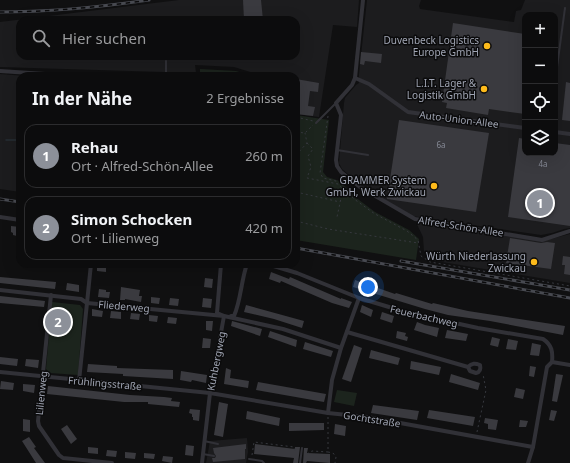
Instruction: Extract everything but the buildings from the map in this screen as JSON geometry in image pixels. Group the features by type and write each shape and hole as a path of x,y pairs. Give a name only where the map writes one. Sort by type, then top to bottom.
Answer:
{"street":[{"path":"336,103 352,85 355,78 363,0"},
{"path":"0,71 16,72"},
{"name":"Auto-Union-Allee","path":"355,78 361,79 369,84 408,112 522,128"},
{"name":"Alfred-Schön-Allee","path":"336,103 341,115 336,150 337,166 341,172 360,187 415,219 542,240 570,231"},
{"path":"558,132 570,134"},
{"path":"0,217 16,219"},
{"path":"79,381 90,268"},
{"path":"220,268 217,313 224,316 234,316 246,268"},
{"name":"Feuerbachweg","path":"280,268 297,273 359,298 409,313 478,328 543,339 549,343 553,352 552,362"},
{"name":"Fliederweg","path":"0,290 81,299 86,303 224,316 253,321 283,329 341,348"},
{"name":"Lilienweg","path":"52,295 38,421 39,426 59,455 63,458 112,463"},
{"path":"328,413 332,380 341,348 359,298"},
{"name":"Kuhbergweg","path":"202,463 210,393 224,316"},
{"path":"347,332 468,367"},
{"path":"528,463 533,447 547,368 552,362 570,365"},
{"name":"Frühlingsstraße","path":"0,372 210,393"},
{"name":"Gochtstraße","path":"210,393 328,413 367,417 533,447"}],"lane":[{"path":"558,59 565,8"},
{"path":"166,60 166,72"},
{"path":"316,123 336,103"},
{"path":"336,150 368,155"},
{"path":"204,441 218,444"},
{"path":"300,463 302,448"},
{"path":"203,454 214,456"},
{"path":"250,460 262,461 264,463"}],"path":[{"path":"329,110 320,173 323,178 340,182 354,199 375,214 407,231 418,240 421,256 430,262 570,286"},
{"path":"300,118 316,123"},
{"path":"305,133 316,123"},
{"path":"300,132 305,133"},
{"path":"305,133 308,143 313,149 308,156 311,168 307,178 338,184 343,189 337,217"},
{"path":"300,152 308,143"},
{"path":"300,193 340,202"},
{"path":"300,222 418,243"},
{"path":"476,436 486,390 482,371"},
{"path":"328,413 328,452"},
{"path":"250,460 254,442 294,447 295,453"},
{"path":"307,454 312,451 333,453 336,457 335,463"}],"shaded area":[{"path":"179,0 359,0 357,27 333,25 319,117 300,115 300,72 250,72 234,67 195,65 196,72 0,67 0,22 16,20 16,60 300,60 300,16 49,16"},
{"path":"367,0 421,0 419,6 420,9 514,22 516,11 521,10 525,0 570,0 570,228 541,235 412,216 361,185 342,169 339,163 345,98 359,83"},
{"path":"200,69 239,72 200,72"},
{"path":"0,74 16,75 16,191 0,189"},
{"path":"300,116 329,120 323,172 327,177 340,181 355,197 375,212 409,230 419,239 416,260 300,241"},
{"path":"416,222 543,241 570,234 570,283 430,260 424,251 423,237"},
{"path":"52,302 80,305 83,309 78,375 50,373 46,369"},
{"path":"337,390 357,393 354,406 334,402"},
{"path":"247,438 248,452 246,463 206,463 210,441"}],"waterway":[{"path":"6,140 16,140"}],"railway":[{"path":"0,12 74,9 149,0"},
{"path":"0,199 16,201"},
{"path":"300,249 570,298"},
{"path":"401,261 570,290"}],"place":[{"name":"Duvenbeck Logistics Europe GmbH","path":"487,46"},
{"name":"L.I.T. Lager & Logistik GmbH","path":"484,89"},
{"name":"GRAMMER System GmbH, Werk Zwickau","path":"434,186"},
{"name":"Rehau","path":"540,203"},
{"name":"Würth Niederlassung Zwickau","path":"534,262"},
{"name":"Simon Schocken","path":"58,322"}]}
